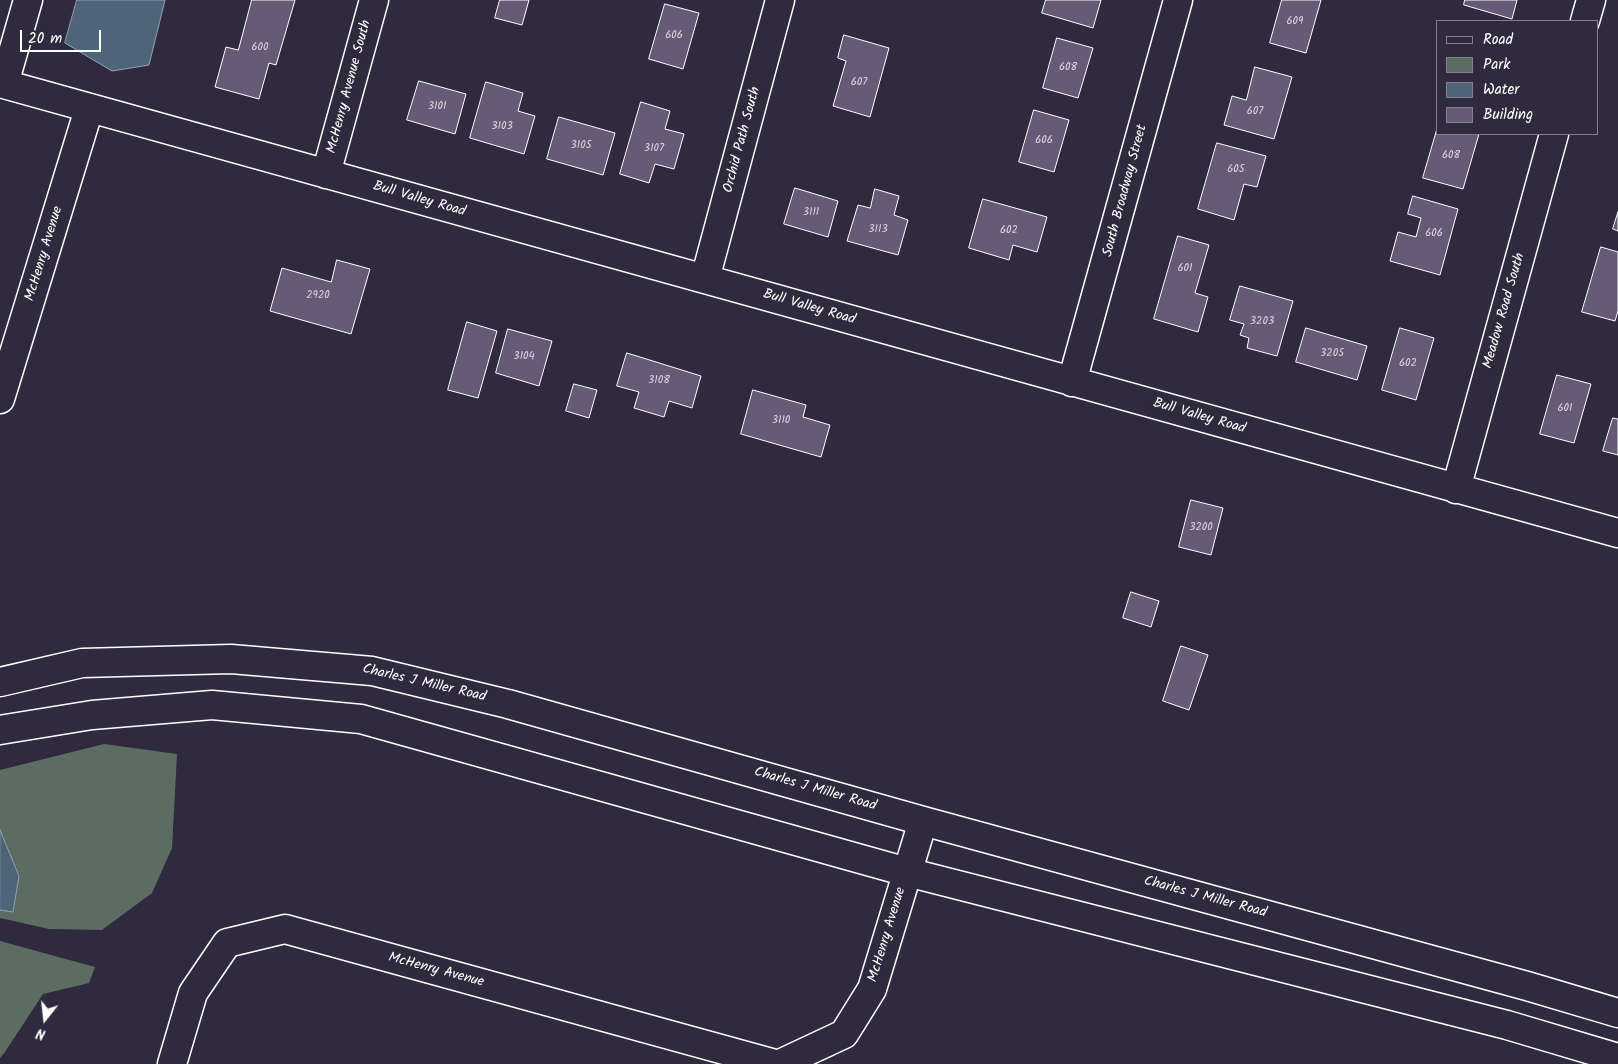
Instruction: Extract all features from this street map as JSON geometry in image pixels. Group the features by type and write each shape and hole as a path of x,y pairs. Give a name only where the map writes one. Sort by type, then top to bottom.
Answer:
{"street":[{"path":"2,84 28,0"},
{"name":"McHenry Avenue South","path":"326,174 374,0"},
{"name":"Orchid Path South","path":"705,279 780,0"},
{"name":"South Broadway Street","path":"1072,382 1178,0"},
{"path":"1586,20 1591,0"},
{"name":"Bull Valley Road","path":"2,84 1618,533"},
{"name":"McHenry Avenue","path":"0,398 89,109"},
{"name":"Meadow Road South","path":"1456,488 1554,135"},
{"name":"Charles J Miller Road","path":"0,682 82,663 231,658 372,670 508,704 922,821 1527,986 1618,1013"},
{"path":"0,730 92,715 212,705 361,718 907,872 1507,1025 1618,1058"},
{"name":"McHenry Avenue","path":"780,1064 844,1034 872,989 922,821"},
{"name":"McHenry Avenue","path":"172,1064 193,993 227,943 285,929 774,1064"}],"green space":[{"path":"104,744 177,754 172,848 152,893 102,930 49,929 0,918 0,770"},
{"path":"0,941 95,967 89,983 43,994 0,1058"}],"water":[{"path":"77,0 165,0 149,65 112,71 65,43"},
{"path":"0,830 19,876 13,912 0,910"}],"building":[{"path":"252,0 295,0 276,65 269,63 259,99 215,87 226,47 238,50"},
{"path":"500,0 529,0 522,25 495,18"},
{"path":"1046,0 1101,0 1093,28 1042,13"},
{"path":"1282,0 1321,0 1306,53 1270,43"},
{"path":"1465,0 1517,0 1512,19 1464,5"},
{"path":"665,4 699,13 683,69 649,59"},
{"path":"844,35 889,48 870,117 833,106 846,61 838,58"},
{"path":"1057,38 1093,48 1078,98 1043,88"},
{"path":"1255,67 1292,77 1274,139 1224,125 1232,96 1246,100"},
{"path":"419,81 466,94 455,134 407,120"},
{"path":"486,82 523,93 518,111 535,116 524,154 470,138"},
{"path":"641,102 670,111 665,129 684,134 674,169 655,164 649,183 620,174"},
{"path":"1034,110 1069,120 1054,172 1019,162"},
{"path":"559,117 615,133 603,175 547,159"},
{"path":"1436,132 1436,135 1479,135 1463,189 1423,178"},
{"path":"1217,143 1266,156 1257,187 1244,184 1234,220 1198,209"},
{"path":"795,188 838,201 828,237 784,224"},
{"path":"875,189 899,196 894,215 908,220 898,255 847,241 858,205 870,208"},
{"path":"1413,196 1458,209 1440,275 1390,261 1398,232 1416,237 1421,218 1408,214"},
{"path":"983,199 1047,217 1037,252 1013,245 1009,260 969,248"},
{"path":"1618,212 1618,231 1613,229"},
{"path":"1178,236 1209,245 1195,293 1208,297 1198,332 1154,319"},
{"path":"1601,247 1618,252 1618,311 1615,321 1582,312"},
{"path":"337,260 370,269 351,334 270,311 282,268 331,282"},
{"path":"1240,286 1293,301 1277,356 1247,348 1249,338 1240,335 1244,324 1230,320"},
{"path":"467,322 497,331 478,398 448,390"},
{"path":"1306,328 1367,346 1357,380 1296,362"},
{"path":"1400,328 1434,338 1416,400 1382,390"},
{"path":"508,329 552,341 539,386 496,373"},
{"path":"627,353 701,376 692,408 669,401 664,417 634,408 639,392 617,386"},
{"path":"1557,375 1591,384 1574,443 1540,434"},
{"path":"574,384 597,390 589,418 566,411"},
{"path":"753,390 806,405 803,417 830,425 821,457 741,434"},
{"path":"1613,418 1618,419 1618,455 1603,451"},
{"path":"1191,500 1223,508 1211,555 1179,547"},
{"path":"1131,592 1159,601 1151,627 1123,618"},
{"path":"1181,646 1208,655 1189,710 1163,701"}]}
